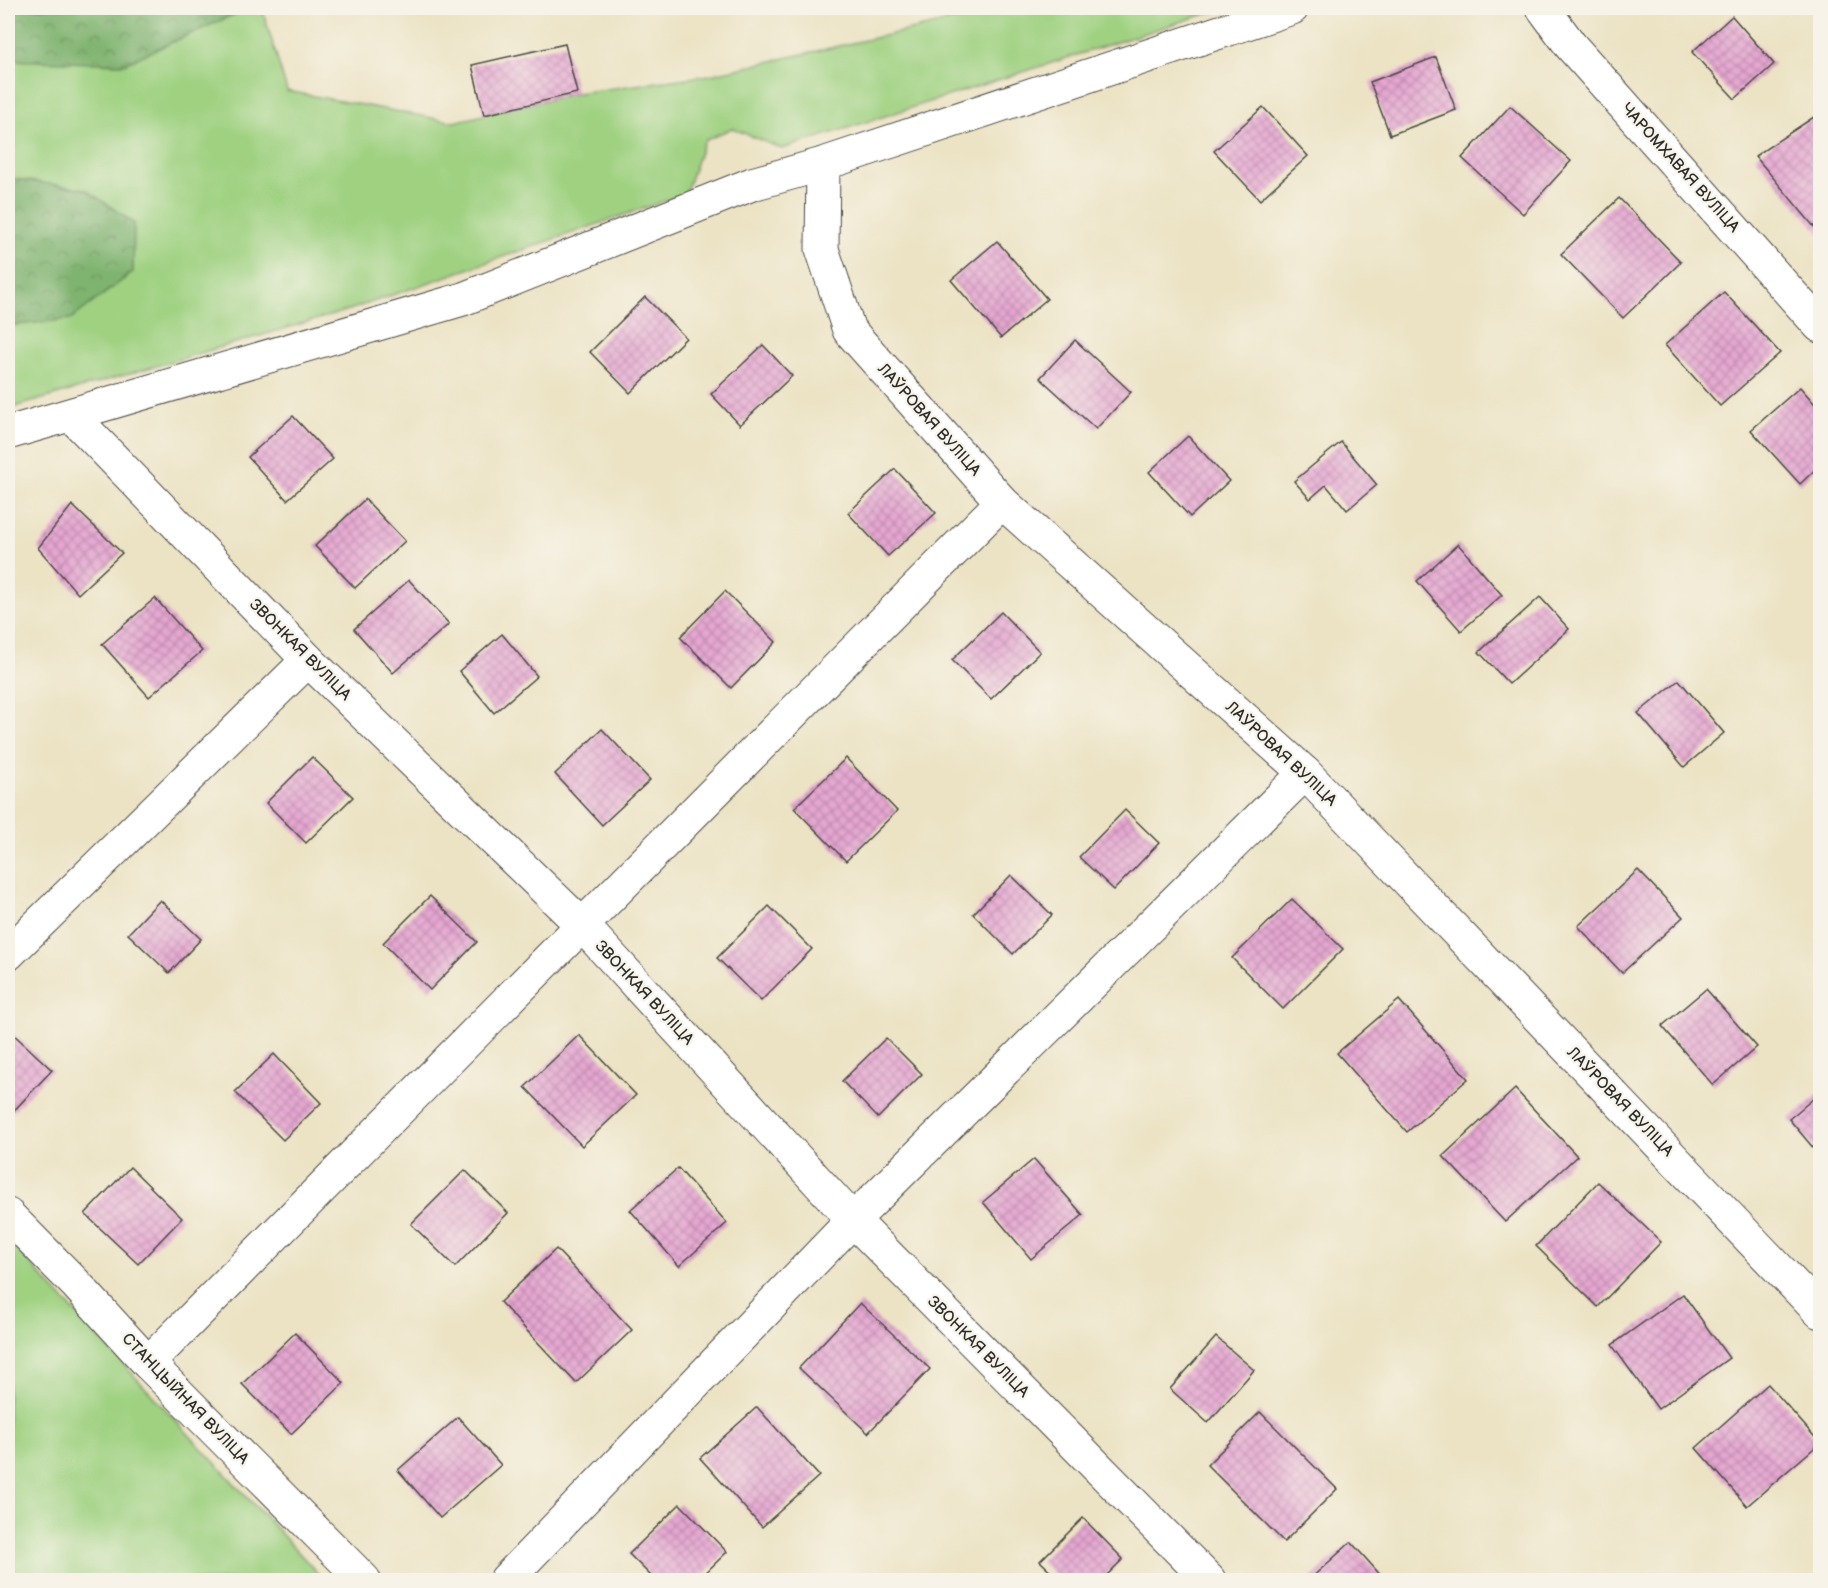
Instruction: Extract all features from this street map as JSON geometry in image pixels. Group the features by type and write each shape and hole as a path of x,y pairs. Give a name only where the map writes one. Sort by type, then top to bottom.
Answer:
{"street":[{"path":"8,433 463,299 752,184 823,164 1292,8"},
{"name":"ЧАРОМХАВАЯ ВУЛІЦА","path":"1543,8 1570,46 1821,326"},
{"name":"ЛАЎРОВАЯ ВУЛІЦА","path":"823,164 822,249 849,330 1002,502 1305,774 1821,1312"},
{"name":"ЗВОНКАЯ ВУЛІЦА","path":"71,415 308,660 582,926 853,1220 1209,1581"},
{"path":"148,1363 1002,502"},
{"path":"8,954 308,660"},
{"path":"506,1581 853,1220 1305,774"},
{"name":"СТАНЦЫЙНАЯ ВУЛІЦА","path":"8,1215 76,1284 148,1363 364,1581"}],"green space":[{"path":"8,8 262,8 287,91 454,122 577,93 710,75 1008,8 1224,8 782,149 732,128 704,141 685,194 349,310 8,409"},
{"path":"8,8 248,8 124,64 8,60"},
{"path":"8,178 85,189 134,223 133,272 71,319 8,326"},
{"path":"8,1240 324,1580 8,1580"}],"building":[{"path":"1732,16 1774,64 1735,99 1692,52"},
{"path":"565,44 577,93 484,115 472,65"},
{"path":"1436,57 1456,110 1390,135 1370,82"},
{"path":"1510,106 1571,161 1523,214 1462,158"},
{"path":"1263,107 1308,156 1260,200 1214,151"},
{"path":"1820,113 1820,234 1755,156"},
{"path":"1619,198 1681,262 1623,318 1561,254"},
{"path":"997,241 1047,299 1001,338 951,280"},
{"path":"1724,292 1780,353 1720,406 1665,345"},
{"path":"645,297 686,338 630,393 590,352"},
{"path":"1075,340 1131,392 1096,429 1040,378"},
{"path":"763,345 792,376 740,425 711,394"},
{"path":"1800,387 1820,410 1820,465 1800,484 1751,430"},
{"path":"293,416 333,459 287,500 248,457"},
{"path":"1188,436 1229,481 1190,517 1149,472"},
{"path":"1341,442 1377,485 1347,510 1326,485 1310,499 1294,481"},
{"path":"895,469 936,513 888,556 848,513"},
{"path":"365,499 405,541 355,588 315,546"},
{"path":"72,505 122,553 78,594 38,548"},
{"path":"1458,544 1502,595 1461,631 1417,581"},
{"path":"409,580 449,624 393,673 354,629"},
{"path":"725,591 776,642 731,688 680,637"},
{"path":"1540,597 1569,629 1509,684 1479,652"},
{"path":"155,598 202,651 149,697 102,644"},
{"path":"1001,612 1040,652 991,699 952,660"},
{"path":"502,634 537,676 494,713 459,671"},
{"path":"1679,680 1724,733 1684,767 1638,713"},
{"path":"602,729 650,780 602,825 555,774"},
{"path":"312,757 353,797 306,843 266,803"},
{"path":"846,758 897,811 846,861 794,808"},
{"path":"1125,810 1159,843 1114,890 1079,857"},
{"path":"1638,870 1683,917 1622,973 1578,926"},
{"path":"1011,875 1052,915 1013,954 973,914"},
{"path":"430,896 477,942 430,990 383,943"},
{"path":"1292,899 1343,949 1283,1009 1232,958"},
{"path":"160,900 201,939 169,973 128,934"},
{"path":"769,906 812,949 761,1001 717,958"},
{"path":"1706,989 1757,1047 1713,1085 1662,1026"},
{"path":"1399,1000 1468,1079 1407,1132 1337,1053"},
{"path":"10,1031 52,1070 8,1117 8,1034"},
{"path":"579,1035 636,1095 582,1146 525,1087"},
{"path":"886,1038 922,1074 878,1118 842,1081"},
{"path":"274,1054 321,1103 283,1140 235,1092"},
{"path":"1515,1089 1577,1156 1505,1222 1443,1156"},
{"path":"1820,1093 1820,1156 1789,1119"},
{"path":"1034,1159 1083,1215 1031,1259 983,1202"},
{"path":"130,1167 182,1218 138,1264 85,1214"},
{"path":"678,1168 727,1223 679,1266 630,1210"},
{"path":"465,1170 508,1213 455,1267 411,1224"},
{"path":"1598,1182 1661,1242 1598,1307 1536,1246"},
{"path":"556,1249 632,1330 576,1383 500,1302"},
{"path":"1683,1294 1729,1358 1658,1409 1612,1345"},
{"path":"860,1303 930,1369 868,1433 799,1368"},
{"path":"295,1333 344,1383 291,1434 242,1384"},
{"path":"1216,1337 1254,1370 1208,1423 1170,1389"},
{"path":"1768,1384 1820,1443 1747,1506 1696,1448"},
{"path":"757,1407 819,1476 762,1527 700,1458"},
{"path":"1260,1412 1337,1489 1284,1542 1207,1465"},
{"path":"458,1417 501,1465 440,1518 398,1470"},
{"path":"680,1504 727,1552 698,1580 655,1580 629,1554"},
{"path":"1083,1518 1123,1559 1102,1580 1060,1580 1040,1561"},
{"path":"1351,1542 1385,1580 1309,1580"}]}
